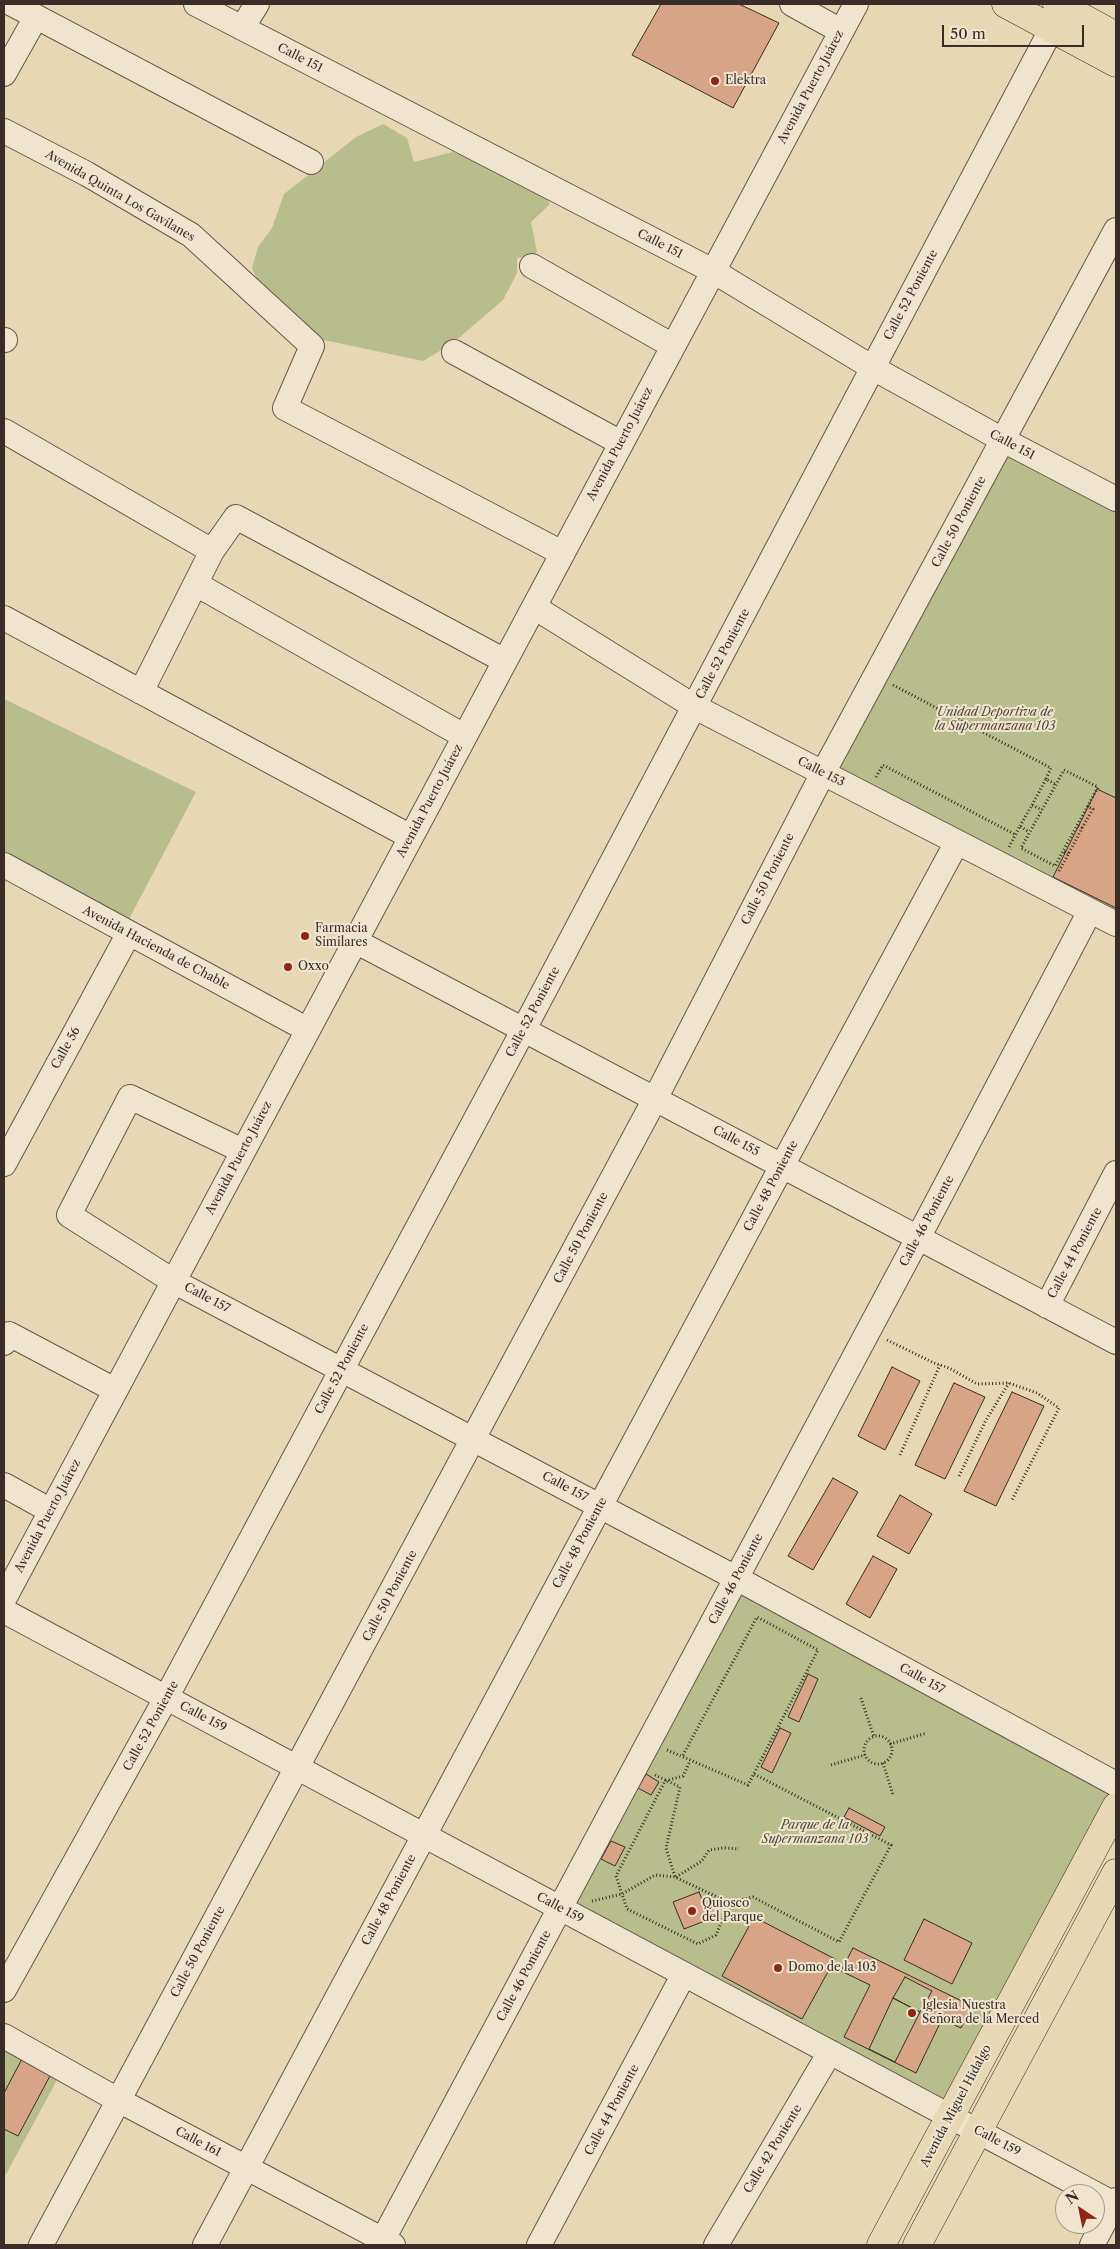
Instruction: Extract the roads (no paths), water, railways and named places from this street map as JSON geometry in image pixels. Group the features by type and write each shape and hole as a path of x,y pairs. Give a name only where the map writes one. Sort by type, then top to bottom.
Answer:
{"main road":[{"path":"1006,4 1054,16 1116,36"},
{"path":"1054,16 1116,63"},
{"name":"Avenida Miguel Hidalgo","path":"881,2245 1116,1807"},
{"path":"916,2245 1116,1873"}],"street":[{"path":"12,4 311,162"},
{"name":"Calle 151","path":"196,4 713,271 873,368 1003,440 1116,499"},
{"path":"242,28 257,4"},
{"path":"792,4 841,31"},
{"name":"Avenida Puerto Juárez","path":"4,1599 856,4"},
{"name":"Calle 52 Poniente","path":"4,1990 166,1698 524,1029 873,368 1054,16"},
{"path":"4,74 36,17"},
{"name":"Avenida Quinta Los Gavilanes","path":"4,131 87,174 192,235 312,346 285,408 562,553"},
{"name":"Calle 50 Poniente","path":"42,2245 655,1099 823,773 1116,230"},
{"path":"532,266 673,346"},
{"path":"454,352 621,443"},
{"path":"4,431 212,551"},
{"path":"141,692 212,551 236,517 505,661"},
{"path":"196,584 464,736"},
{"name":"Calle 153","path":"534,607 695,707 1116,924"},
{"path":"4,618 411,837"},
{"name":"Calle 48 Poniente","path":"205,2245 600,1505 958,842"},
{"name":"Avenida Hacienda de Chable","path":"4,865 308,1030"},
{"name":"Calle 46 Poniente","path":"385,2243 560,1908 918,1238 1090,911"},
{"name":"Calle 56","path":"4,1164 129,933"},
{"name":"Calle 155","path":"355,941 1116,1342"},
{"name":"Calle 157","path":"243,1151 130,1097 69,1215 174,1281 600,1505 1116,1784"},
{"name":"Calle 44 Poniente","path":"1047,1306 1116,1173"},
{"path":"4,1343 9,1334 115,1390"},
{"path":"4,1485 51,1510"},
{"name":"Calle 159","path":"4,1611 1116,2203"},
{"name":"Calle 44 Poniente","path":"539,2245 684,1974"},
{"name":"Calle 161","path":"4,2036 118,2100 385,2243"},
{"name":"Calle 42 Poniente","path":"716,2245 830,2052"},
{"path":"1092,2245 1116,2203"}],"place":[{"name":"Elektra","path":"715,81"},
{"name":"Farmacia Similares","path":"305,936"},
{"name":"Oxxo","path":"288,967"},
{"name":"Quiosco del Parque","path":"692,1911"},
{"name":"Domo de la 103","path":"778,1968"},
{"name":"Iglesia Nuestra Señora de la Merced","path":"912,2013"}],"park label":[{"name":"Unidad Deportiva de la Supermanzana 103","path":"995,720"},
{"name":"Parque de la Supermanzana 103","path":"815,1833"}]}
